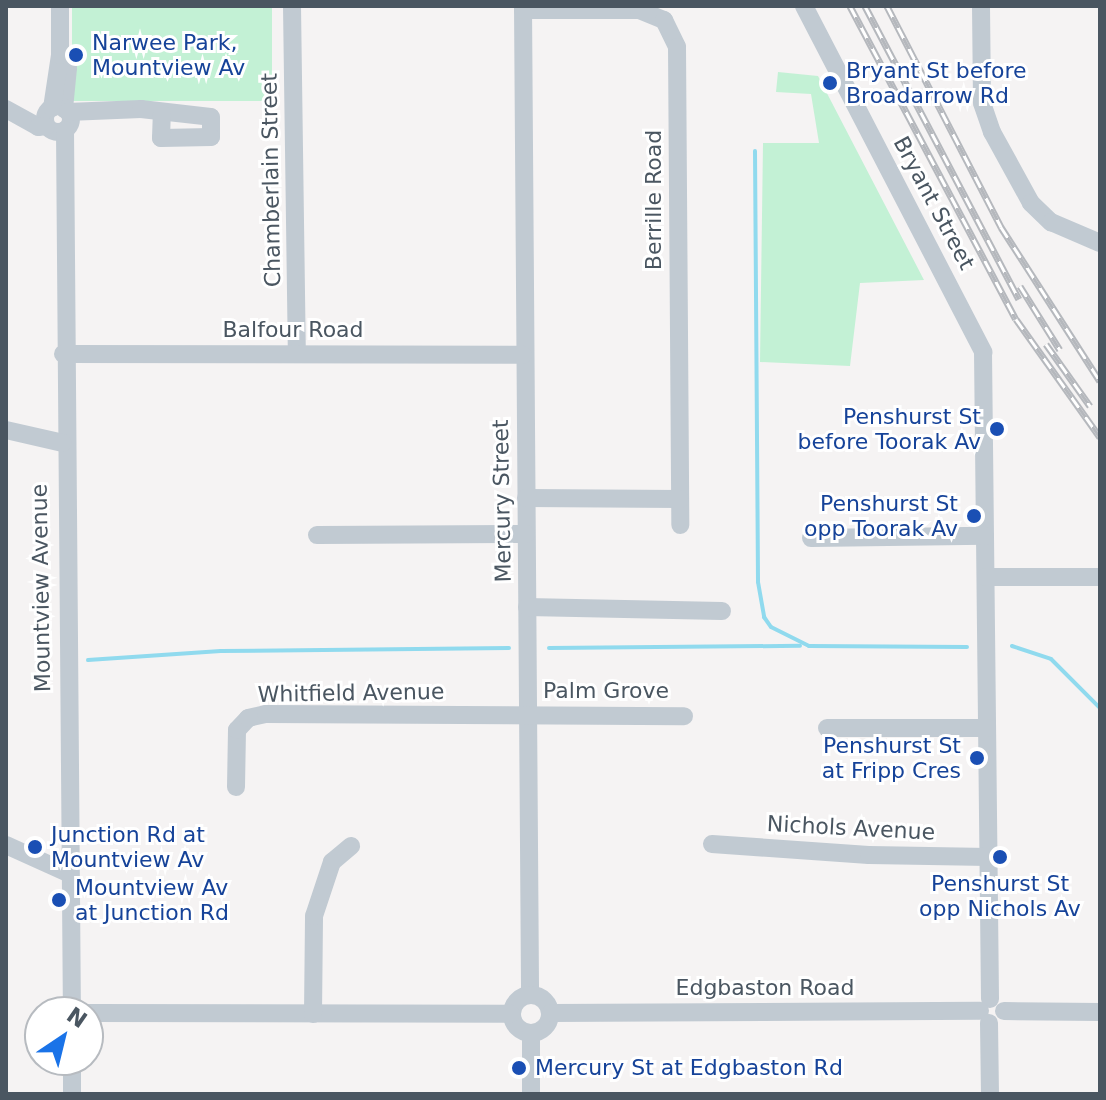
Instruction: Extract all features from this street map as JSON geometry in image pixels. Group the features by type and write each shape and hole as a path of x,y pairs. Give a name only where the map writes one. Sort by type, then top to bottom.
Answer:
{"street":[{"name":"Mountview Avenue","path":"60,6 60,55 68,68 56,118 62,164 72,996"},
{"name":"Chamberlain Street","path":"292,6 297,354"},
{"name":"Bryant Street","path":"804,6 979,337 984,367 985,536"},
{"path":"981,6 982,103 992,132 1031,203 1051,222 1100,243"},
{"name":"Mercury Street","path":"523,8 523,355 530,995"},
{"name":"Berrille Road","path":"523,8 639,10 664,20 677,47 680,525"},
{"path":"9,110 56,118 162,114"},
{"name":"Balfour Road","path":"63,354 523,355"},
{"path":"6,430 63,443"},
{"path":"526,498 680,499"},
{"path":"317,535 526,534"},
{"path":"811,538 985,536 990,1094"},
{"path":"986,577 1100,577"},
{"path":"527,607 722,611"},
{"name":"Whitfield Avenue","path":"236,787 237,730 248,718 266,714 528,715"},
{"name":"Palm Grove","path":"528,715 684,716"},
{"path":"827,728 987,728"},
{"name":"Nichols Avenue","path":"712,844 869,855 989,857"},
{"path":"6,845 70,874"},
{"path":"313,1014 314,916 332,862 351,846"},
{"path":"530,995 541,998 551,1013 547,1025 531,1033 515,1025 511,1014 519,999 530,995"},
{"name":"Edgbaston Road","path":"551,1013 1100,1012"},
{"path":"104,1013 511,1014"},
{"path":"531,1033 531,1094"}],"green space":[{"path":"72,6 272,6 272,101 72,101"},
{"path":"778,72 818,76 924,280 860,283 850,366 760,362 763,143 819,143 811,94 776,92"}],"waterway":[{"path":"755,151 758,582 764,617 771,627 809,646"},
{"path":"549,648 800,646"},
{"path":"809,646 967,647"},
{"path":"1012,646 1051,659 1100,708"},
{"path":"88,660 221,651 509,648"}],"railway":[{"path":"850,6 1016,319 1100,437"},
{"path":"865,6 1019,299"},
{"path":"887,6 1001,227 1100,381"},
{"path":"1020,286 1060,350"},
{"path":"1046,344 1090,406"}],"place":[{"name":"Narwee Park, Mountview Av","path":"76,55"},
{"name":"Bryant St before Broadarrow Rd","path":"830,83"},
{"name":"Penshurst St before Toorak Av","path":"997,429"},
{"name":"Penshurst St opp Toorak Av","path":"974,516"},
{"name":"Penshurst St at Fripp Cres","path":"977,758"},
{"name":"Junction Rd at Mountview Av","path":"35,847"},
{"name":"Penshurst St opp Nichols Av","path":"1000,857"},
{"name":"Mountview Av at Junction Rd","path":"59,900"},
{"name":"Mercury St at Edgbaston Rd","path":"519,1068"}]}
